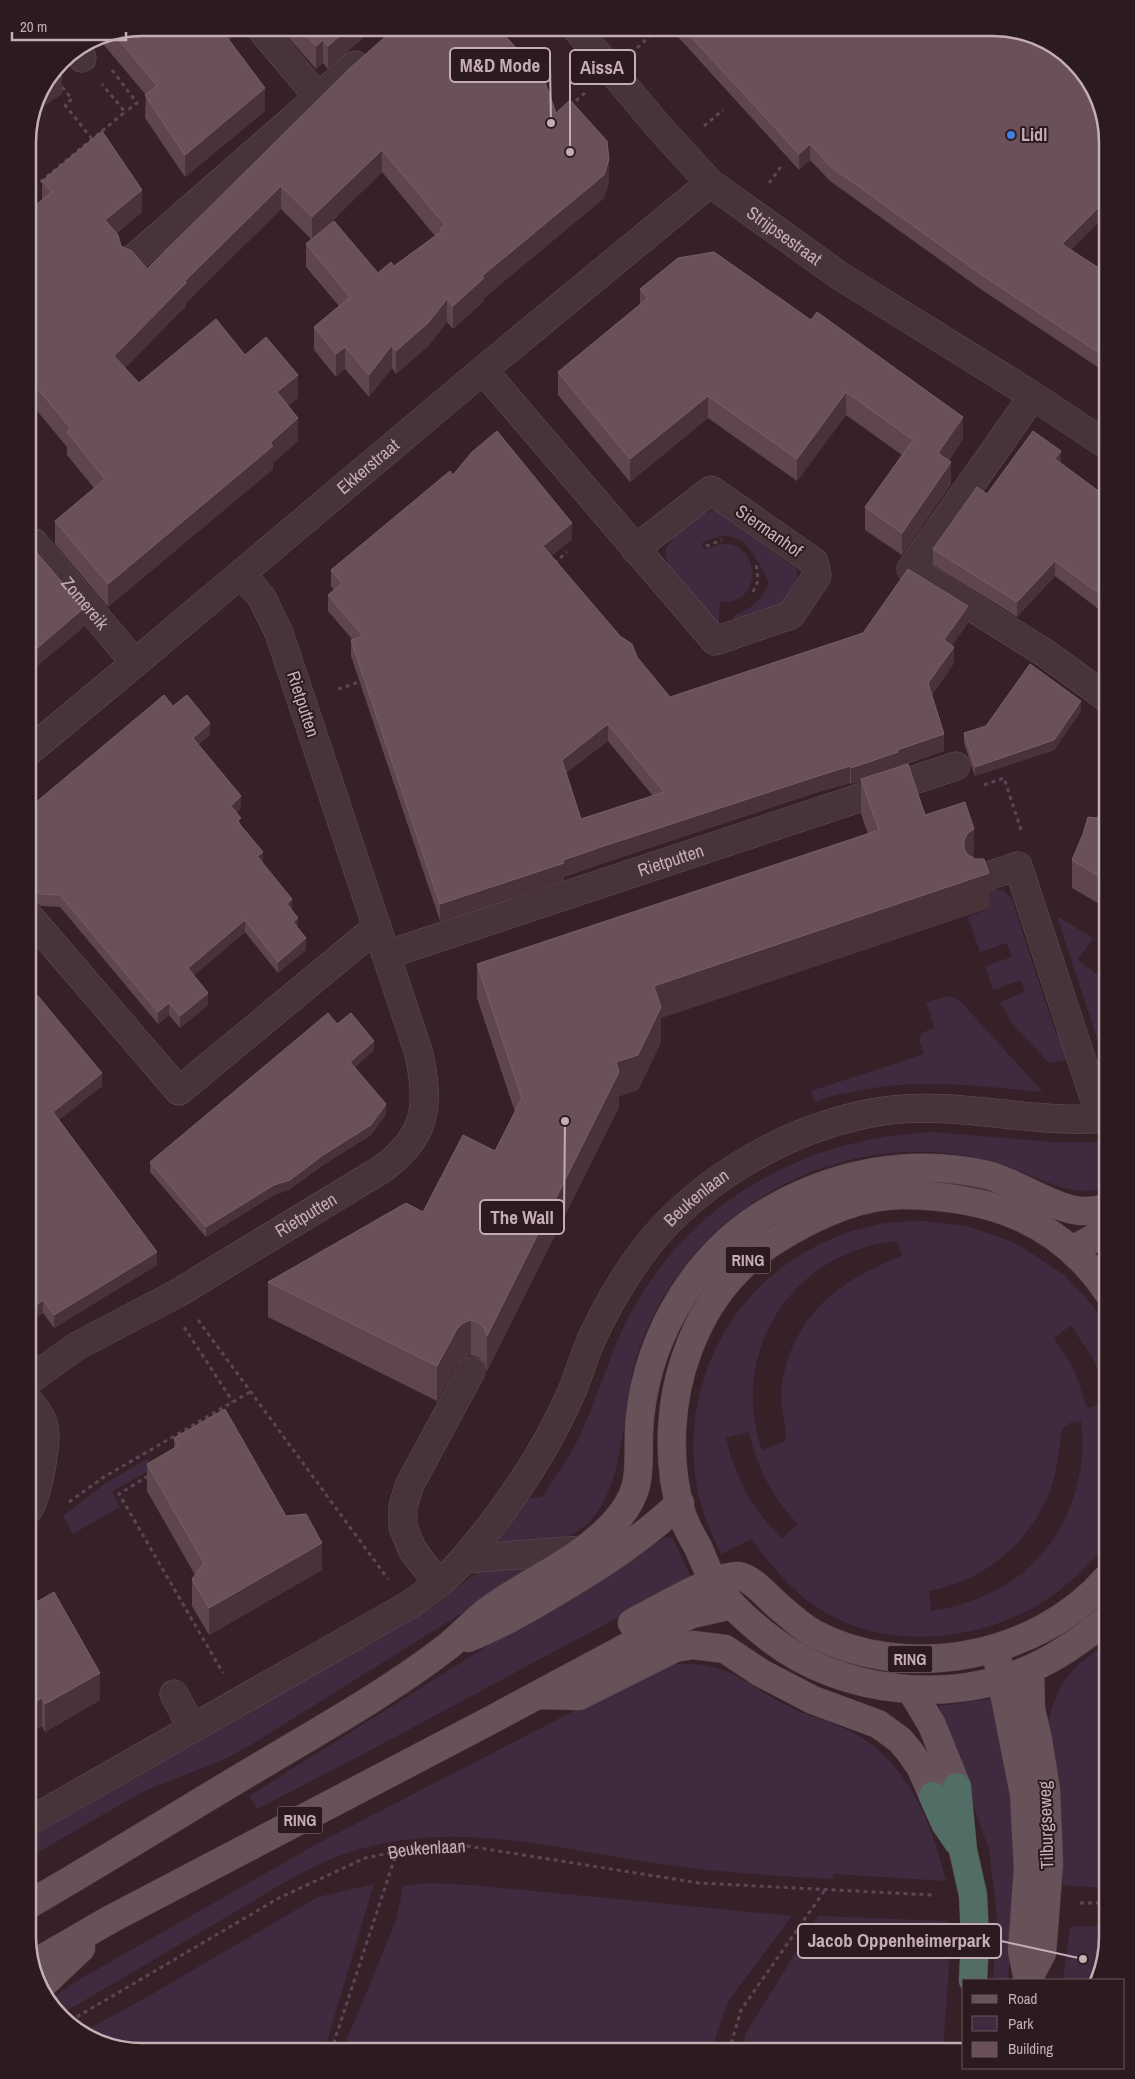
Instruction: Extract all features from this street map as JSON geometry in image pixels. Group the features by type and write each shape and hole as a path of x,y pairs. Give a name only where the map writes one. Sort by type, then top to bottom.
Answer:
{"highway":[{"path":"945,1792 945,1823 963,1850 973,1895 975,1938 973,1979"}],"main road":[{"name":"RING","path":"40,1893 357,1708 448,1646 489,1610 582,1550 612,1526 624,1510 639,1477 639,1420 646,1381 659,1339 692,1281 713,1255 740,1230 773,1209 812,1190 852,1177 891,1169 965,1171 992,1176 1068,1209 1082,1213 1099,1210"},
{"name":"RING","path":"1099,1280 1085,1262 1054,1235 1032,1222 990,1204 931,1196 894,1195 860,1201 823,1214 769,1244 738,1268 720,1290 706,1312 684,1362 676,1389 673,1439 683,1518 714,1582 732,1605 756,1628 784,1650 818,1667 880,1685 911,1690 947,1688 1000,1679 1030,1669 1071,1646 1099,1626"},
{"path":"1072,1250 1099,1236"},
{"name":"RING","path":"448,1646 500,1625 571,1584 621,1552 656,1526 680,1504"},
{"name":"RING","path":"538,1695 560,1662 679,1598 714,1582 737,1576 747,1578 783,1611 812,1632 846,1647 873,1655 906,1659 966,1656 1022,1639 1050,1625 1099,1586"},
{"name":"RING","path":"39,1961 111,1920 666,1626 692,1614 732,1605"},
{"name":"RING","path":"538,1695 579,1696 668,1651 693,1645 725,1649 784,1685 813,1700 878,1724 900,1740 921,1768 945,1792"},
{"name":"Tilburgseweg","path":"996,1648 1000,1679 1024,1794 1028,1868 1022,1952 1028,1979"},
{"name":"Tilburgseweg","path":"1029,1979 1042,1953 1049,1864 1046,1790 1031,1709 1030,1669"},
{"path":"911,1690 932,1726 945,1792"},
{"path":"46,1981 111,1920"}],"street":[{"path":"267,36 319,98"},
{"name":"Strijpsestraat","path":"583,36 658,126 710,183 840,276 1033,396 1099,434"},
{"path":"133,259 376,47"},
{"name":"Ekkerstraat","path":"36,745 483,370 710,183"},
{"name":"Siermanhof","path":"483,370 636,549 715,641 791,615 817,576 814,562 711,490 636,549"},
{"path":"1033,396 911,569 1045,653 1099,692"},
{"name":"Zomereik","path":"36,545 135,663"},
{"name":"Rietputten","path":"36,1375 77,1346 178,1293 382,1169 394,1160 412,1141 424,1112 426,1095 419,1054 279,633 262,598 241,574"},
{"name":"Rietputten","path":"386,955 956,766"},
{"path":"979,879 1018,866 1099,1104"},
{"path":"36,924 179,1091 377,927"},
{"name":"Beukenlaan","path":"36,1817 407,1606 438,1584 464,1559 504,1508 544,1447 571,1392 594,1334 635,1263 658,1234 718,1180 754,1156 792,1136 834,1122 877,1112 934,1108 1047,1118 1099,1119"},
{"path":"438,1584 412,1549 403,1527 403,1506 410,1484 471,1371"},
{"path":"36,1411 42,1419 45,1438 36,1492"},
{"path":"464,1559 582,1550"},
{"path":"174,1694 192,1728"}],"path":[{"path":"89,58 125,112"},
{"path":"36,185 137,102 89,58"},
{"path":"60,84 72,100 65,105 92,139"},
{"path":"569,106 589,90"},
{"path":"698,131 723,110"},
{"path":"766,186 782,166"},
{"path":"706,546 716,541 729,540"},
{"path":"552,564 567,552"},
{"path":"747,598 758,581 755,561"},
{"path":"338,689 364,680"},
{"path":"976,788 1004,778 1023,834"},
{"path":"178,1293 407,1606"},
{"path":"181,1321 232,1402"},
{"path":"62,1504 69,1502 104,1477 250,1392"},
{"path":"177,1435 181,1441"},
{"path":"153,1473 119,1494 239,1702"},
{"name":"Beukenlaan","path":"75,2018 279,1898 365,1858 410,1849 467,1846 699,1883 932,1895"},
{"path":"334,2043 396,1852"},
{"path":"731,2043 741,2010 825,1889"},
{"path":"1072,1903 1099,1903"}],"green space":[{"path":"715,510 796,568 798,578 782,605 734,620 733,616 750,607 759,599 769,583 751,551 736,538 726,536 701,544 705,550 722,544 736,546 746,554 751,566 752,579 747,591 737,599 720,602 719,623 714,621 669,566 666,556 668,545 679,532 695,520"},
{"path":"991,888 1004,891 1012,900 1056,1034 1060,1034 1066,1060 1049,1063 1012,1023 1000,1002 1025,992 1021,980 993,990 985,966 1012,957 1007,943 980,952 968,917 989,909 983,891"},
{"path":"1057,916 1093,938 1077,960 1099,975 1099,1045"},
{"path":"949,996 960,1001 1043,1092 950,1084 904,1085 856,1091 815,1102 811,1091 924,1054 919,1040 921,1033 935,1028 926,1002"},
{"path":"932,1132 1054,1142 1099,1142 1099,1190 1086,1191 1070,1189 1045,1182 986,1160 947,1153 907,1152 868,1156 830,1166 793,1180 759,1199 727,1222 698,1250 678,1274 661,1301 647,1329 636,1359 613,1478 604,1501 592,1519 575,1533 562,1538 516,1542 496,1541 521,1500 543,1496 574,1448 626,1322 651,1280 680,1243 714,1212 752,1185 794,1164 838,1148 884,1137"},
{"path":"925,1221 966,1226 1005,1239 1022,1247 1064,1275 1088,1300 1099,1316 1099,1374 1095,1362 1071,1325 1054,1338 1073,1367 1087,1408 1099,1405 1099,1552 1071,1581 1046,1600 1020,1614 993,1625 964,1633 904,1636 874,1632 846,1623 820,1609 800,1594 782,1577 752,1539 721,1554 705,1516 695,1475 694,1430 701,1388 716,1348 737,1313 765,1282 798,1256 837,1237 880,1224","holes":["897,1241 902,1256 866,1272 850,1282 821,1304 809,1318 790,1353 782,1383 781,1399 786,1439 762,1450 754,1413 754,1377 762,1343 778,1312 800,1285 827,1264 860,1249","1081,1421 1082,1451 1080,1474 1070,1508 1044,1552 1026,1570 1006,1585 983,1597 931,1611 929,1591 968,1579 985,1569 1016,1544 1029,1528 1040,1511 1052,1485 1062,1429 1070,1423","749,1432 761,1470 773,1493 798,1524 782,1538 753,1504 734,1466 726,1438"]},
{"path":"147,1459 153,1468 112,1492 120,1507 73,1534 63,1516 106,1483"},
{"path":"669,1537 673,1539 692,1579 257,1809 249,1796 567,1596"},
{"path":"529,1563 531,1570 249,1746 225,1759 144,1791 36,1853 36,1834 434,1606 485,1566"},
{"path":"1099,1648 1099,1888 1058,1885 1048,1724 1056,1697 1064,1681 1086,1658"},
{"path":"676,1664 694,1664 722,1670 784,1704 848,1730 869,1742 886,1757 914,1794 933,1836 946,1881 833,1874 833,1879 713,1871 555,1846 475,1837 435,1837 396,1841 340,1855 308,1870 66,2011 55,1996 75,1982 315,1845 649,1672"},
{"path":"992,1698 1016,1812 1014,1911 1008,1979 993,1979 997,1915 989,1850 939,1705"},
{"path":"430,1883 472,1885 792,1916 728,2001 714,2043 345,2043 396,1921 403,1886"},
{"path":"374,1884 326,2043 136,2043 108,2037 89,2029 140,2001 318,1897"},
{"path":"818,1916 947,1921 949,1964 944,2043 744,2043 745,2035"},
{"path":"1099,1925 1097,1957 1090,1979 1063,1979 1070,1927"}],"building":[{"path":"142,36 226,36 265,88 185,155 145,95 157,86 118,39"},
{"path":"307,36 340,36 328,46 323,40 316,46"},
{"path":"386,36 505,36 544,79 556,113 570,100 607,141 609,159 604,175 482,276 484,278 453,306 447,299 428,323 396,351 392,345 369,375 345,347 336,354 314,327 350,297 306,244 334,221 378,273 391,262 394,266 442,231 440,229 445,225 382,150 312,217 281,186 185,281 186,283 114,356 139,383 216,319 245,355 266,337 298,375 277,392 298,418 270,443 273,446 108,584 55,521 105,479 67,432 71,429 36,387 36,205 52,192 42,181 102,131 142,190 105,220 118,235 121,246 132,251 147,269 349,69"},
{"path":"690,36 999,36 1027,42 1052,54 1068,67 1085,89 1097,122 1099,136 1099,207 1062,244 1099,268 1099,353 982,275 830,166 810,144 799,154"},
{"path":"714,252 811,320 817,312 963,417 938,453 951,462 902,533 865,507 913,440 846,392 797,459 708,396 630,459 558,372 648,298 640,289 678,258"},
{"path":"497,431 572,523 543,546 620,636 632,644 637,657 670,697 863,633 908,569 968,606 944,640 954,647 928,683 944,734 851,768 850,766 815,777 604,846 563,860 564,863 440,904 351,640 363,636 328,595 342,583 331,570 450,471 453,475 472,452","holes":["608,724 664,792 581,819 562,760"]},
{"path":"1033,431 1061,451 1055,459 1099,491 1099,594 1055,561 1017,602 933,549 977,487 987,494"},
{"path":"36,552 84,608 36,649"},
{"path":"1030,664 1081,701 1054,740 975,767 964,733 986,726"},
{"path":"164,695 173,706 187,695 210,723 193,738 241,796 231,806 241,818 237,821 263,852 257,856 292,899 287,904 298,918 293,922 306,938 278,962 245,920 188,968 208,993 180,1016 169,1003 158,1012 60,895 41,894 36,890 36,802"},
{"path":"908,764 925,815 965,802 974,829 968,833 964,840 964,849 968,855 975,859 984,859 989,873 654,986 661,1007 638,1055 616,1062 619,1072 487,1336 484,1328 479,1323 471,1320 463,1323 457,1329 437,1366 268,1282 406,1203 423,1212 463,1135 495,1151 522,1098 477,964 879,830 861,779"},
{"path":"1099,815 1099,876 1072,860 1088,817 1097,818"},
{"path":"36,994 102,1073 53,1112 157,1252 54,1315 43,1300 36,1306"},
{"path":"328,1013 337,1024 351,1013 374,1041 350,1062 386,1104 371,1125 323,1155 290,1180 274,1185 206,1227 150,1162"},
{"path":"225,1409 286,1516 306,1514 322,1543 209,1608 192,1579 204,1563 147,1464 178,1446 174,1438"},
{"path":"54,1592 100,1673 45,1704 42,1698 36,1701 36,1602"}],"place":[{"name":"M&D Mode","path":"551,123"},
{"name":"Lidl","path":"1011,135"},
{"name":"AissA","path":"570,152"},
{"name":"The Wall","path":"565,1121"},
{"name":"Jacob Oppenheimerpark","path":"1083,1959"}]}
